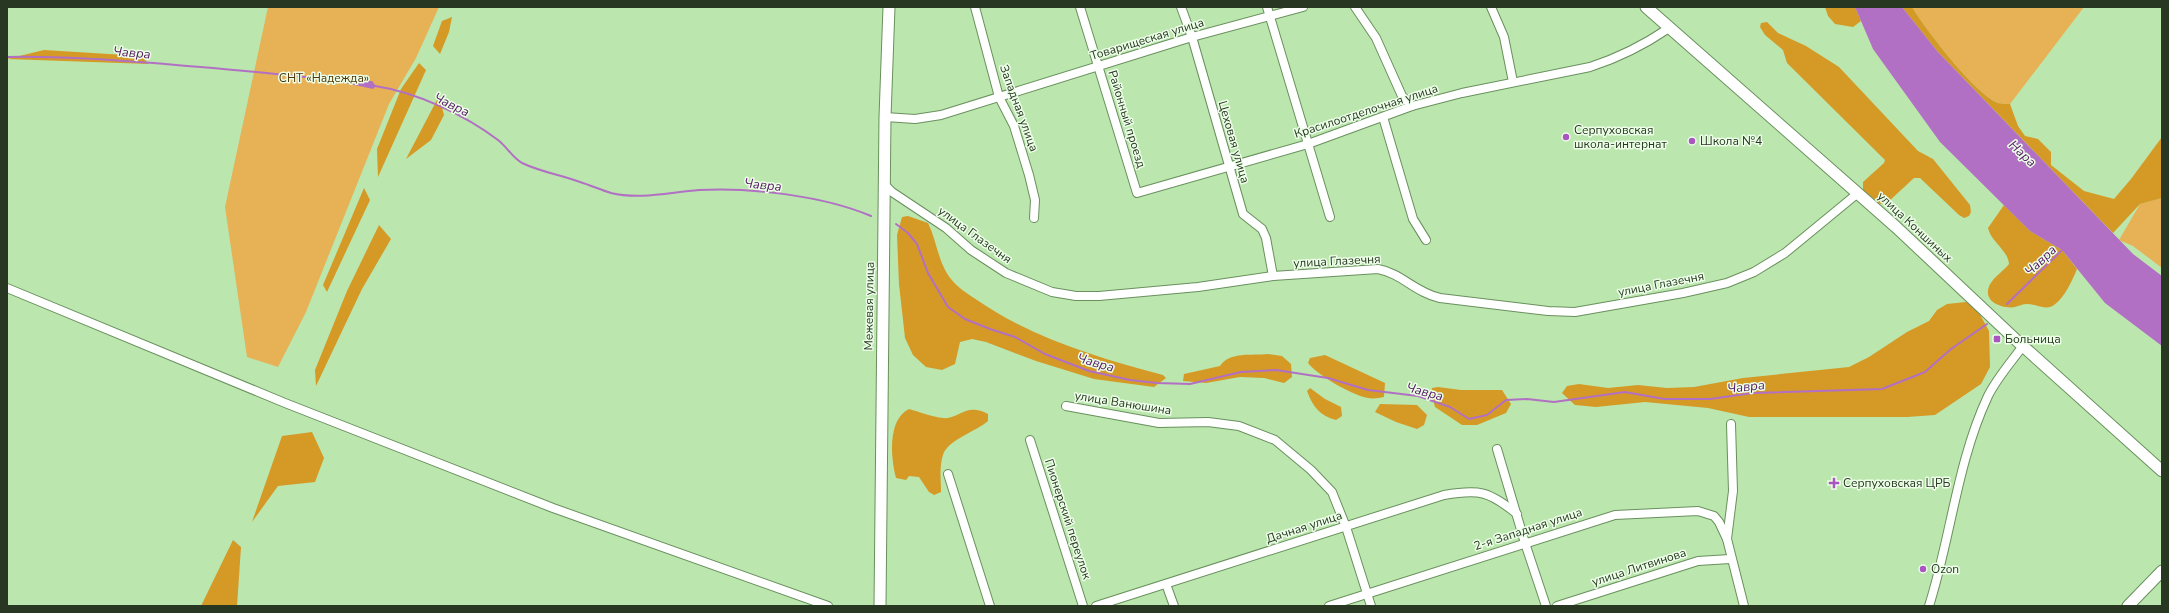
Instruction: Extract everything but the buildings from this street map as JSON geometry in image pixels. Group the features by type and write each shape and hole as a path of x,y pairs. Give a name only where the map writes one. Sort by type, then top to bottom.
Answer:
{"main road":[{"name":"Межевая улица","path":"880,606 885,117 889,7"},
{"name":"улица Коншиных","path":"1646,7 1858,193 2023,346 2162,471"},
{"path":"2128,606 2162,571"}],"street":[{"name":"Западная улица","path":"975,7 1000,97 1014,126 1030,175 1035,200 1034,218"},
{"name":"Районный проезд","path":"1080,7 1137,192"},
{"name":"Цеховая улица","path":"1181,7 1192,37 1228,167 1243,214 1262,230 1266,238 1274,276"},
{"path":"1268,7 1330,217"},
{"name":"Товарищеская улица","path":"885,117 915,120 929,118 1192,37 1303,7"},
{"path":"1355,7 1376,38 1400,91 1412,106"},
{"path":"1491,7 1504,37 1513,82"},
{"name":"Красилоотделочная улица","path":"1137,192 1308,144 1412,106 1513,82 1590,67 1610,61 1650,41 1669,28"},
{"path":"1383,117 1413,219 1426,240"},
{"name":"улица Глазечня","path":"884,184 892,192 946,228 971,250 1006,273 1052,292 1076,296 1099,296 1198,287 1274,276 1378,269 1391,271 1426,295 1514,308 1575,312 1683,293 1728,283 1784,253 1858,193"},
{"path":"7,288 285,403 546,505 828,606"},
{"path":"1929,606 1974,434 1989,395 2023,346"},
{"name":"улица Ванюшина","path":"1066,406 1159,423 1208,422 1239,426 1275,440 1311,470 1332,492 1346,527 1371,606"},
{"path":"1731,424 1733,491 1727,539 1730,559 1744,606"},
{"name":"Пионерский переулок","path":"1030,440 1084,606"},
{"path":"1497,449 1525,543 1546,606"},
{"path":"948,474 990,606"},
{"name":"Дачная улица","path":"1096,606 1444,495 1466,491 1480,492 1499,499 1517,514"},
{"name":"2-я Западная улица","path":"1329,606 1615,515 1688,510 1698,511 1714,516 1719,522 1727,539"},
{"name":"улица Литвинова","path":"1556,606 1698,561 1730,559"},
{"path":"1166,584 1174,606"}],"green space":[{"name":"СНТ «Надежда»","path":"268,7 439,7 416,58 389,104 306,312 278,367 247,357 225,207"},
{"path":"1912,7 2084,7 2010,104 2003,104 1998,103 1988,97 1964,75 1939,45"},
{"path":"2162,198 2162,268 2133,246 2119,240 2140,204"}],"shaded area":[{"path":"1825,7 1855,7 1861,21 1853,27 1835,24 1828,16"},
{"path":"1902,7 1912,7 1939,45 1964,75 1988,97 1998,103 2010,104 2018,126 2025,136 2038,139 2051,152 2051,165 2084,191 2114,199 2162,137 2162,198 2140,204 2113,233 1938,52"},
{"path":"452,17 449,32 440,54 433,46 442,21"},
{"path":"1767,22 1778,33 1806,46 1839,67 1918,151 1933,159 1970,205 1971,212 1969,216 1964,218 1959,215 1920,178 1914,178 1888,202 1880,204 1863,190 1863,182 1884,163 1885,160 1787,63 1783,50 1765,35 1760,27 1761,23"},
{"path":"44,50 141,56 149,64 7,59"},
{"path":"419,63 426,70 378,177 377,149 401,89"},
{"path":"439,96 444,115 431,140 406,159"},
{"path":"364,188 370,200 327,292 323,285"},
{"path":"2004,205 2030,231 2062,250 2077,269 2065,293 2058,302 2051,307 2027,304 2007,307 1994,303 1989,297 1988,289 1990,285 2009,264 2006,254 1992,238 1988,228"},
{"path":"908,216 928,223 943,266 954,282 967,293 998,313 1043,336 1091,354 1163,375 1166,378 1154,387 1094,379 1036,361 986,342 972,339 960,342 955,364 942,370 926,367 913,355 905,338 899,284 897,235 902,217"},
{"path":"379,225 391,239 362,289 316,386 315,370 347,291"},
{"path":"1966,302 1977,309 1989,331 1990,367 1981,384 1935,415 1907,417 1749,417 1708,408 1645,402 1596,407 1575,405 1562,393 1567,386 1579,384 1608,388 1638,385 1667,388 1694,387 1743,378 1849,367 1869,357 1907,332 1929,321 1937,310 1947,304"},
{"path":"1268,354 1282,356 1291,364 1292,377 1284,383 1264,378 1240,377 1206,383 1183,381 1184,374 1220,366 1224,361 1235,356"},
{"path":"1325,355 1385,383 1384,397 1370,398 1344,389 1327,379 1308,363 1310,358"},
{"path":"1438,387 1461,390 1502,390 1511,404 1506,413 1477,425 1462,425 1435,407 1431,392 1432,388"},
{"path":"1310,388 1325,399 1341,407 1342,416 1336,420 1321,413 1309,397 1307,391"},
{"path":"1380,404 1417,405 1427,415 1424,425 1417,429 1396,422 1375,412"},
{"path":"909,409 930,416 943,418 953,417 963,412 974,410 988,414 988,421 956,440 946,450 941,464 941,492 934,495 929,492 919,477 909,476 906,480 896,478 892,440 897,422 902,414"},
{"path":"312,432 324,458 315,482 278,486 252,522 282,436"},
{"path":"233,540 241,547 237,606 201,606"}],"water":[{"name":"Нара","path":"1855,7 1902,7 1938,52 2133,254 2162,276 2162,346 2105,303 2062,250 2030,231 1940,142 1873,49"},
{"path":"332,80 372,81 376,86 373,89"}],"waterway":[{"name":"Чавра","path":"7,57 106,60 271,73 335,81"},
{"name":"Чавра","path":"375,86 407,93 440,106 471,122 498,140 515,158 522,163 536,169 611,193 644,196 699,190 741,190 786,194 809,198 852,209 871,216"},
{"name":"Чавра","path":"896,224 908,233 917,244 928,273 948,307 965,319 1015,337 1045,354 1089,371 1130,380 1190,384 1241,372 1276,370 1328,378 1368,390 1418,396 1450,407 1469,419 1487,415 1506,400 1527,399 1554,402 1625,392 1664,399 1710,399 1753,393 1882,389 1925,372 1951,349 1987,324"},
{"name":"Чавра","path":"2007,304 2063,249"}],"place":[{"name":"Серпуховская школа-интернат","path":"1566,137"},
{"name":"Школа №4","path":"1692,141"},
{"name":"Больница","path":"1997,339"},
{"name":"Серпуховская ЦРБ","path":"1834,483"},
{"name":"Ozon","path":"1923,569"}]}
